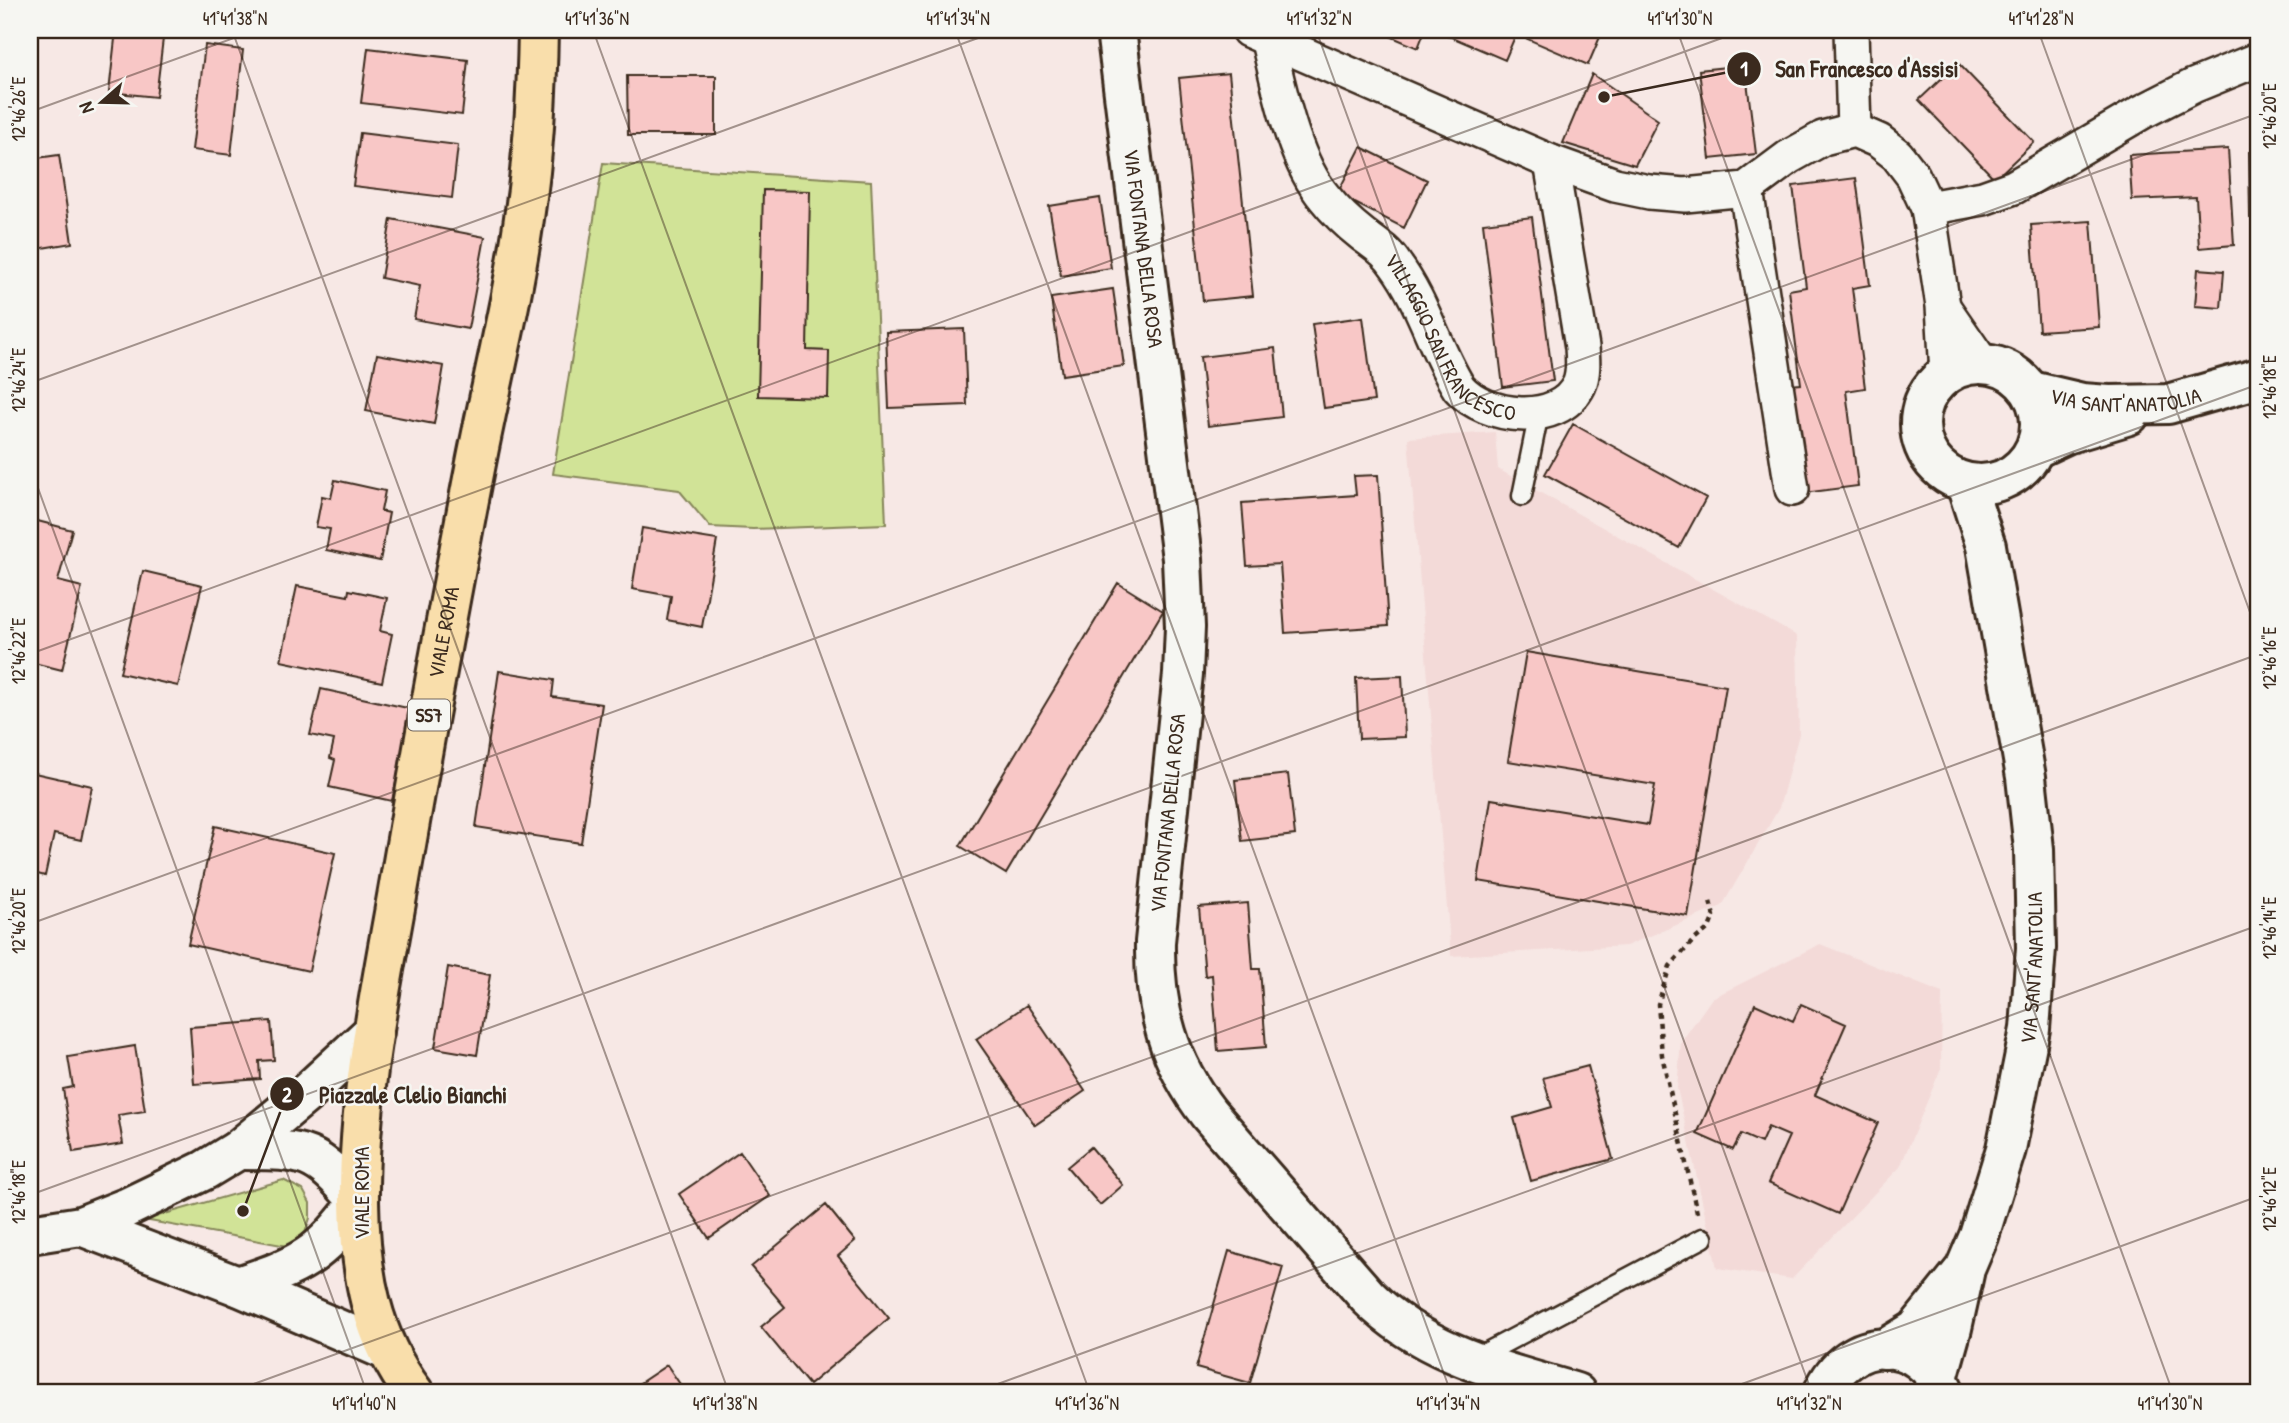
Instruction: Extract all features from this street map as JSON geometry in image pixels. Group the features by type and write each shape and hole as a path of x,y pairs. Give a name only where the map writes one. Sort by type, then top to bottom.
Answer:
{"main road":[{"name":"VIALE ROMA","path":"414,1393 386,1350 370,1302 359,1202 363,1124 374,1031 459,552 522,234 531,163 538,30"},
{"name":"VIA FONTANA DELLA ROSA","path":"1116,30 1179,529 1185,605 1182,685 1155,942 1155,981 1162,1022 1177,1061 1199,1100 1368,1297 1388,1315 1412,1333 1492,1375 1576,1393"},
{"name":"VIA SANT'ANATOLIA","path":"1965,368 2000,367 2018,376 2031,391 2038,408 2041,428 2036,448 2025,466 2008,478 1986,546"},
{"path":"1965,368 1932,387 1922,404 1919,424 1923,445 1932,462 1948,476 1966,484 1980,485 2008,478"},
{"name":"VIA SANT'ANATOLIA","path":"2031,391 2082,403 2168,404 2259,378"},
{"path":"2036,448 2066,433 2168,404"},
{"name":"VIA SANT'ANATOLIA","path":"1885,1349 1916,1330 1965,1269 1979,1236 2006,1149 2030,1029 2036,948 2034,849 2026,777 1986,546 1966,484"},
{"path":"30,1234 81,1226 171,1188 238,1150 374,1031"},
{"path":"238,1150 282,1150 312,1157 337,1176 359,1202 331,1239 316,1253 278,1273 238,1286"},
{"path":"81,1226 238,1286 386,1350"},
{"path":"1941,1386 1965,1269"},
{"path":"1823,1393 1831,1376 1845,1361 1864,1351 1885,1349 1905,1352 1915,1357 1924,1363 1941,1386"}],"street":[{"path":"1851,30 1854,131"},
{"name":"VILLAGGIO SAN FRANCESCO","path":"1258,33 1311,177 1338,212 1395,263 1417,299 1459,388 1468,398 1486,408 1505,412 1539,413 1555,408 1568,399 1578,386 1583,363 1582,347 1551,162"},
{"name":"VILLAGGIO SAN FRANCESCO","path":"1258,33 1551,162 1615,185 1649,192 1685,195 1746,189"},
{"path":"1928,208 1983,198 2014,187 2151,107 2193,86 2259,59"},
{"path":"1793,489 1746,189 1789,157 1834,134 1854,131 1879,141 1897,155 1913,176 1928,208 1943,306 1965,368"}],"lane":[{"path":"1522,496 1539,413"},
{"path":"1492,1375 1703,1237"}],"path":[{"path":"1703,1237 1662,1055 1658,1004 1670,966 1709,928 1714,916 1709,898"}],"shaded area":[{"path":"1495,432 1498,469 1797,636 1799,734 1779,808 1722,906 1626,946 1451,956 1408,438"},
{"path":"1820,944 1942,993 1941,1068 1900,1167 1792,1279 1717,1268 1677,1088 1681,1042 1712,998"}],"green space":[{"path":"603,163 871,181 886,524 753,529 710,527 679,490 553,474"},
{"path":"283,1180 303,1190 310,1203 310,1218 305,1233 287,1246 144,1220"}],"building":[{"path":"116,30 164,30 156,97 109,92"},
{"path":"1376,30 1425,30 1418,48"},
{"path":"1435,30 1603,30 1588,65 1516,34 1505,60"},
{"path":"205,45 243,50 231,155 192,150"},
{"path":"368,48 468,60 462,115 361,103"},
{"path":"1958,63 2034,142 1995,179 1919,100"},
{"path":"1745,65 1756,154 1710,159 1699,70"},
{"path":"1229,73 1253,296 1203,301 1179,78"},
{"path":"1592,74 1658,120 1635,165 1563,143"},
{"path":"627,76 716,76 716,135 628,135"},
{"path":"360,133 458,145 452,198 353,186"},
{"path":"1361,147 1427,180 1404,228 1337,194"},
{"path":"2228,149 2234,245 2199,248 2196,197 2132,200 2129,155"},
{"path":"2249,152 2259,152 2259,218 2250,218"},
{"path":"59,155 72,243 30,250 30,159"},
{"path":"1856,178 1870,285 1852,288 1865,388 1846,391 1858,486 1804,493 1790,385 1801,384 1789,290 1806,287 1793,186"},
{"path":"763,190 810,191 807,350 829,351 828,398 758,396"},
{"path":"1100,198 1111,268 1061,276 1049,206"},
{"path":"1532,217 1553,381 1503,387 1483,223"},
{"path":"391,219 485,237 468,329 414,319 420,286 381,278"},
{"path":"2091,221 2099,327 2039,331 2031,225"},
{"path":"2198,269 2224,271 2221,308 2195,306"},
{"path":"1113,289 1124,366 1062,375 1051,298"},
{"path":"1363,317 1374,401 1324,408 1312,324"},
{"path":"964,329 967,405 889,408 886,332"},
{"path":"1275,348 1282,417 1208,426 1200,357"},
{"path":"377,354 444,366 434,424 366,411"},
{"path":"1573,424 1706,498 1679,548 1545,474"},
{"path":"1378,475 1388,626 1285,633 1280,564 1247,566 1242,503 1356,495 1354,476"},
{"path":"335,480 385,491 381,511 389,513 380,561 326,550 330,529 316,527 322,496 331,498"},
{"path":"30,519 72,530 58,581 82,587 62,670 30,662"},
{"path":"642,528 717,540 702,627 667,620 671,596 632,589"},
{"path":"143,571 202,585 178,686 120,673"},
{"path":"1118,583 1163,611 1006,874 960,846"},
{"path":"297,586 348,596 349,590 387,598 380,631 392,634 382,682 281,661"},
{"path":"1526,652 1726,686 1688,916 1478,881 1491,799 1648,825 1655,785 1508,761"},
{"path":"499,671 554,680 552,697 602,704 581,843 476,827"},
{"path":"1402,676 1405,737 1359,739 1356,678"},
{"path":"321,689 412,709 392,801 329,787 335,760 330,758 334,740 310,735"},
{"path":"30,772 92,786 81,840 54,834 45,876 30,872"},
{"path":"1288,774 1295,835 1242,841 1235,780"},
{"path":"215,826 335,853 309,971 188,944"},
{"path":"1248,903 1253,969 1260,969 1266,1047 1218,1051 1212,975 1205,976 1199,907"},
{"path":"448,967 490,975 477,1055 435,1048"},
{"path":"1755,1004 1793,1021 1801,1004 1846,1024 1815,1095 1878,1123 1838,1214 1768,1183 1789,1136 1768,1127 1761,1143 1741,1134 1733,1150 1697,1134"},
{"path":"1027,1005 1085,1091 1035,1125 976,1039"},
{"path":"271,1021 274,1060 259,1061 260,1079 194,1084 190,1027"},
{"path":"135,1046 145,1111 118,1115 123,1144 73,1152 63,1089 73,1087 68,1057"},
{"path":"1588,1066 1613,1159 1531,1181 1514,1118 1552,1107 1543,1078"},
{"path":"1091,1147 1123,1185 1100,1205 1067,1167"},
{"path":"740,1152 770,1196 709,1238 679,1194"},
{"path":"826,1205 855,1241 838,1256 889,1318 809,1385 761,1327 785,1307 751,1267"},
{"path":"1229,1251 1283,1267 1250,1383 1196,1368"},
{"path":"667,1365 686,1393 625,1393"}],"place":[{"name":"San Francesco d'Assisi","path":"1604,97"},
{"name":"Piazzale Clelio Bianchi","path":"243,1211"}]}
